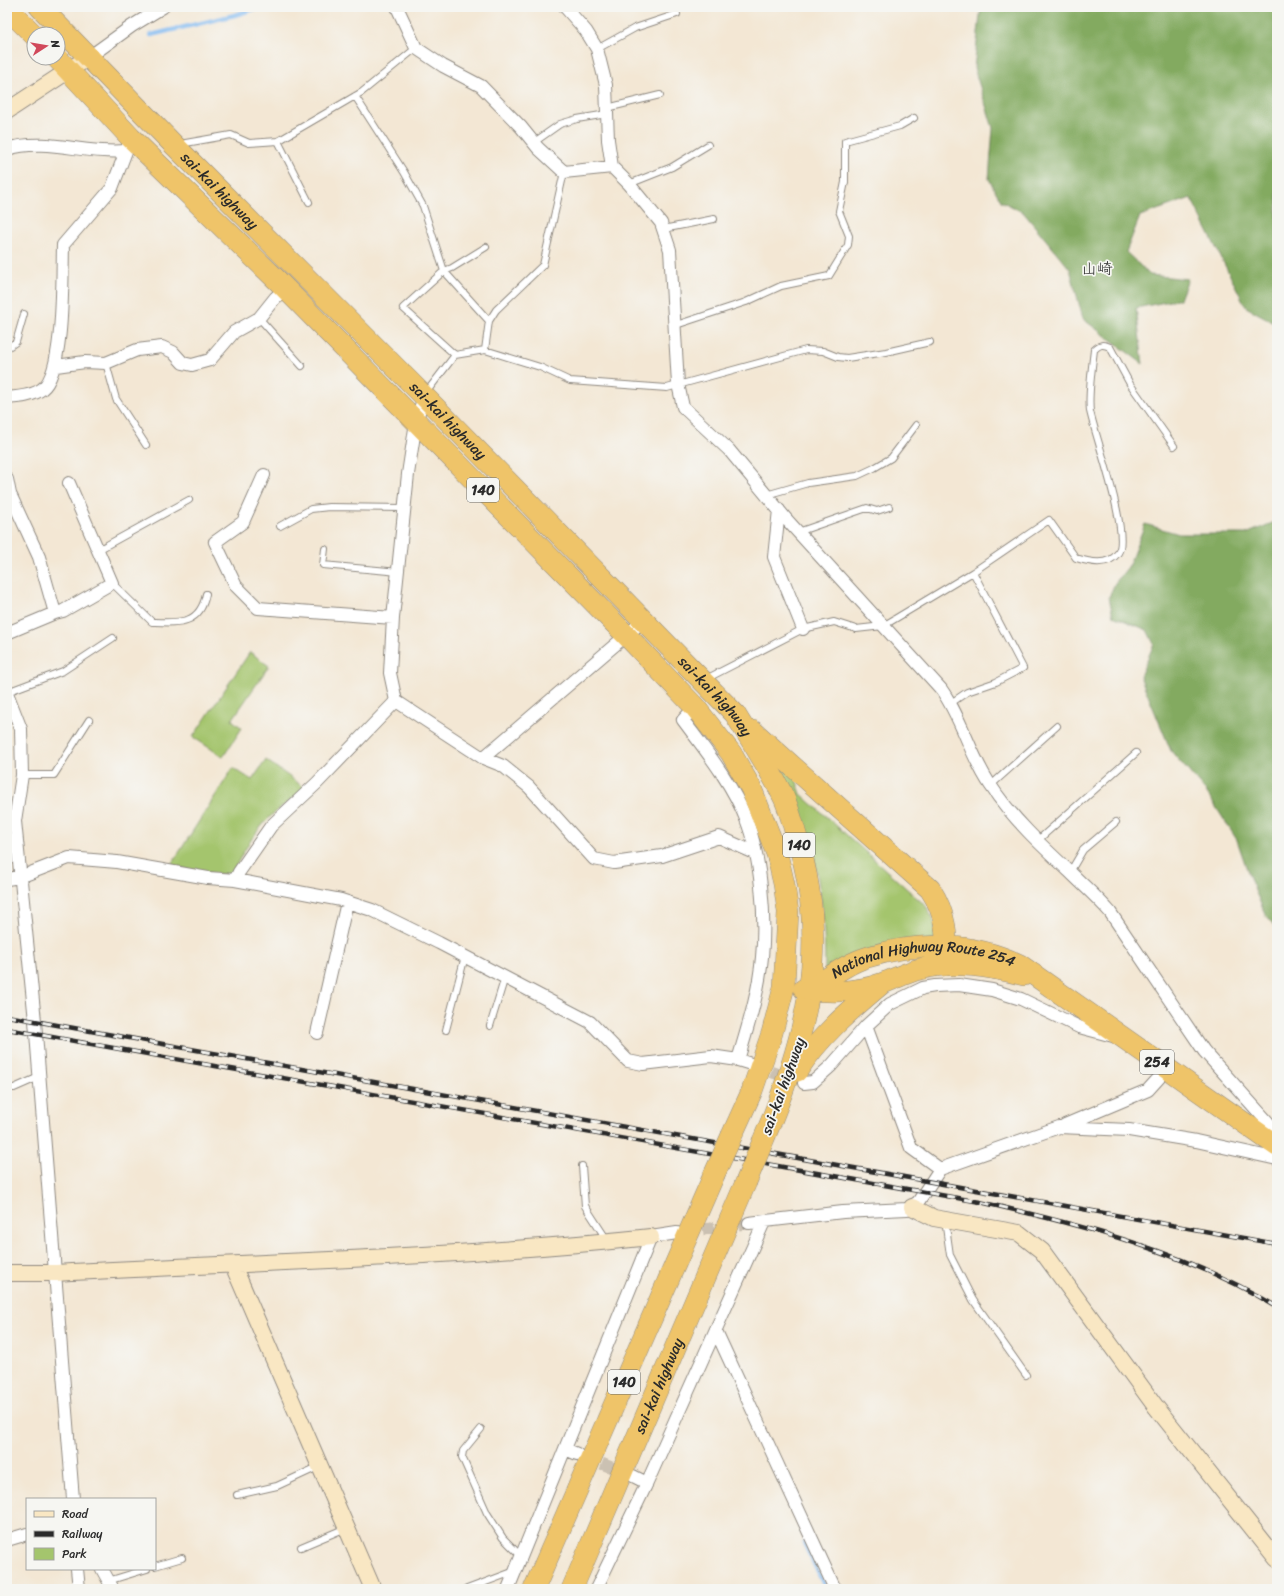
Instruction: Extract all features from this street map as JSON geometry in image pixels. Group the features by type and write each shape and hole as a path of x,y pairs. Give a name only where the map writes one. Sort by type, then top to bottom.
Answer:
{"highway":[{"name":"sai-kai highway","path":"40,7 735,714 772,774 785,800 802,856 811,902 814,943 813,971 802,1035 784,1093 572,1589"},
{"path":"7,8 26,27"},
{"name":"sai-kai highway","path":"64,66 129,145 285,289 695,707 723,758 751,788 777,854 784,884 788,912 784,987 772,1033 752,1091 534,1589"},
{"path":"735,714 930,889 940,905 946,955"},
{"name":"National Highway Route 254","path":"809,990 866,957 925,946 946,955"},
{"name":"National Highway Route 254","path":"784,987 826,993 844,992 882,983 920,969 946,955 983,951 1006,958 1020,966 1167,1069 1274,1136"},
{"path":"784,1093 804,1061 826,1033 844,1015 882,983"}],"street":[{"path":"66,64 89,57 132,26 163,7"},
{"path":"397,7 416,48 443,66 481,86 533,143 564,172 612,167"},
{"path":"565,7 586,30 597,49 606,85 608,140 612,167 629,184 662,223 670,250 676,325 678,384 683,407 729,450 798,532 941,689 951,703 967,743 990,786 1037,841 1096,895 1110,912 1204,1051 1274,1136"},
{"path":"7,111 62,66"},
{"path":"7,148 33,143 110,153 129,145"},
{"path":"7,398 25,396 43,388 56,366 62,299 63,245 112,188 129,145"},
{"path":"56,366 85,362 106,363 137,350 162,347 173,352 183,363 192,365 210,360 234,332 259,318 275,298 285,289"},
{"path":"424,396 416,422 404,508 399,572 393,618 390,673 396,701 483,758 503,766 529,787 594,859 614,863 662,856 719,837 755,853"},
{"path":"264,475 243,522 215,542 236,586 258,608 393,618"},
{"path":"7,479 10,494 39,557 55,613"},
{"path":"7,633 63,611 112,583 69,483"},
{"path":"779,510 774,557 803,628"},
{"path":"483,758 643,621"},
{"path":"7,692 21,729 22,775 16,821 56,1273 73,1498"},
{"path":"235,880 271,826 317,783 396,701"},
{"path":"723,758 732,790 746,820 755,853 762,889 762,956 755,1000 738,1060"},
{"path":"7,879 20,877 70,858 117,862 208,878 235,880 347,902 372,910 465,956 590,1022 628,1061 643,1064 711,1056 738,1060 751,1064"},
{"path":"317,1033 347,902"},
{"path":"804,1084 813,1082 831,1066 866,1026 890,1004 923,988 935,986 959,985 992,990 1014,997 1079,1027 1123,1039"},
{"path":"866,1026 911,1148 940,1169"},
{"path":"749,1224 843,1212 901,1210 912,1207 918,1202 940,1169 1059,1127 1148,1090 1167,1069"},
{"path":"1059,1127 1129,1130 1196,1141 1277,1159"},
{"path":"912,1207 934,1218 1019,1233 1042,1251 1156,1407 1277,1559"},
{"path":"596,1589 647,1483 764,1222"},
{"path":"7,1273 56,1273 451,1254 543,1248 677,1233"},
{"path":"508,1589 651,1237"},
{"path":"233,1265 372,1589"},
{"path":"716,1331 835,1589"},
{"path":"565,1449 577,1454"},
{"path":"633,1476 647,1483"},
{"path":"7,1540 26,1534"},
{"path":"77,1570 79,1589"},
{"path":"103,1570 111,1585"}],"lane":[{"path":"597,49 634,28 678,14"},
{"path":"174,145 231,135 248,143 278,141 355,96 416,48"},
{"path":"533,143 560,124 660,95"},
{"path":"355,96 404,172 423,206 444,271 489,321"},
{"path":"676,325 746,302 782,286 829,276 848,245 849,236 839,211 845,182 846,141 900,126 914,118"},
{"path":"278,141 309,202"},
{"path":"629,184 672,167 708,145"},
{"path":"485,350 489,321 496,310 543,265 564,172"},
{"path":"663,229 714,220"},
{"path":"455,355 403,308 444,271 452,268 486,247"},
{"path":"7,348 16,342 24,314"},
{"path":"259,318 302,366"},
{"path":"424,396 455,355 485,350 540,367 570,381 667,388 806,350 823,350 838,357 847,358 886,352 930,342"},
{"path":"702,681 803,628 834,622 856,629 883,626 973,572 1049,520 1076,558 1099,563 1111,560 1119,553 1121,543 1114,495 1090,410 1094,350 1098,345 1104,344 1110,347 1130,384 1174,446"},
{"path":"106,363 116,399 146,445"},
{"path":"766,495 808,483 857,476 891,458 916,425"},
{"path":"98,550 189,500"},
{"path":"280,526 311,509 329,506 404,508"},
{"path":"798,532 867,508 877,511 889,507"},
{"path":"325,549 323,565 399,572"},
{"path":"951,703 967,692 996,682 1023,668 973,572"},
{"path":"112,583 152,622 176,623 192,618 204,607 206,594"},
{"path":"7,692 64,671 113,638"},
{"path":"22,775 54,775 89,720"},
{"path":"990,786 1057,726"},
{"path":"1037,841 1136,753"},
{"path":"1070,872 1082,850 1116,822"},
{"path":"446,1030 465,956"},
{"path":"490,1026 505,977"},
{"path":"7,1088 14,1088 38,1077"},
{"path":"582,1166 585,1206 608,1241"},
{"path":"945,1220 950,1255 974,1300 1026,1375"},
{"path":"481,1429 463,1451 462,1457 487,1513 503,1538 521,1556"},
{"path":"237,1495 276,1486 320,1466"},
{"path":"302,1547 346,1528"},
{"path":"156,1566 182,1558"},
{"path":"111,1585 144,1570"},
{"path":"468,1589 516,1570"}],"green space":[{"path":"981,7 1277,7 1277,324 1246,307 1191,198 1140,216 1126,252 1150,275 1188,279 1180,299 1136,308 1143,364 1083,319 1070,269 1023,212 1001,201 989,179 993,128 974,68"},
{"path":"1277,521 1277,929 1266,916 1251,881 1237,840 1207,793 1171,751 1140,676 1154,644 1147,630 1113,616 1109,597 1115,583 1128,567 1145,524 1179,534 1246,534"},
{"path":"250,652 269,666 232,720 242,728 223,757 193,737"},
{"path":"266,760 305,788 275,812 259,829 231,875 193,871 171,865 233,768 252,780"},
{"path":"778,763 796,779 801,794 926,906 933,919 938,939 825,970 821,897 810,843 796,801"}],"waterway":[{"path":"151,35 235,15 260,7"},
{"path":"804,1543 826,1589"}],"tunnel":[{"path":"754,1066 792,1079"},
{"path":"685,1232 749,1223"},
{"path":"585,1457 628,1474"}],"railway":[{"path":"7,1016 1277,1244"},
{"path":"7,1029 980,1202 1057,1220 1133,1242 1207,1271 1243,1288 1277,1307"}],"district":[{"name":"山崎","path":"1097,268"}]}
